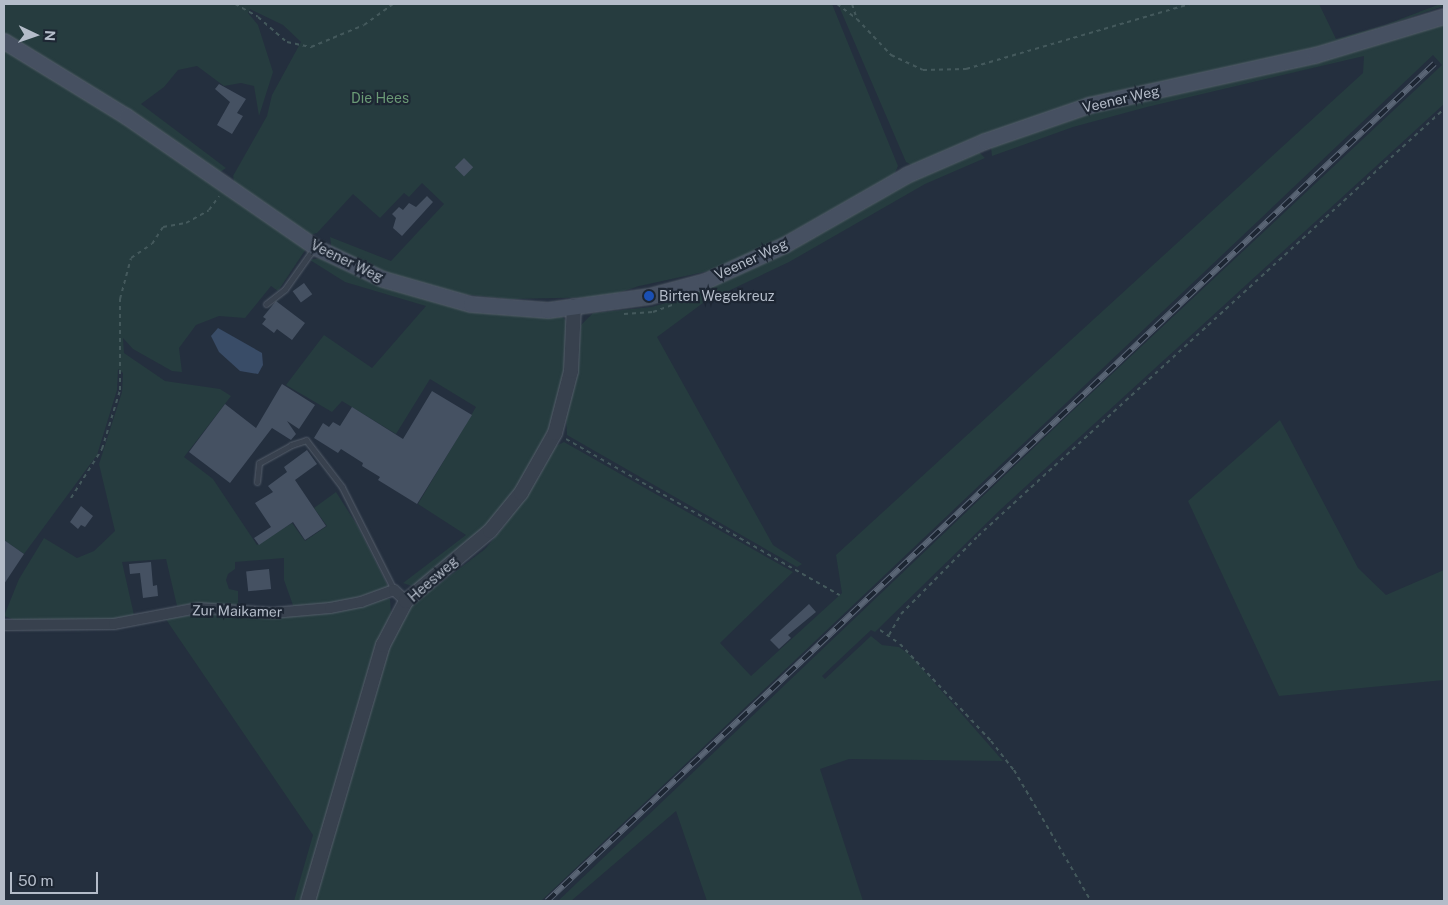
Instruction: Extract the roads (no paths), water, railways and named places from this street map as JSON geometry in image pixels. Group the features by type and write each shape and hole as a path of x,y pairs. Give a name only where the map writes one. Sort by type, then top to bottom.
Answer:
{"main road":[{"name":"Veener Weg","path":"4,41 126,116 315,247 383,280 471,304 548,310 649,296 705,281 784,245 906,175 985,141 1088,105 1315,55 1444,16"}],"street":[{"name":"Heesweg","path":"308,901 383,644 406,601 490,531 521,494 555,433 571,371 574,306"},
{"path":"394,590 406,601"},
{"name":"Zur Maikamer","path":"4,626 114,624 198,608 273,614 361,602 394,590"}],"lane":[{"path":"266,304 285,289 315,247"},
{"path":"257,482 259,463 291,445 306,440 342,487 394,590"}],"water":[{"path":"218,328 262,353 263,365 258,374 240,371 219,352 211,336"}],"railway":[{"path":"547,901 1434,64"}],"place":[{"name":"Birten Wegekreuz","path":"649,296"}],"park label":[{"name":"Die Hees","path":"380,98"}]}
